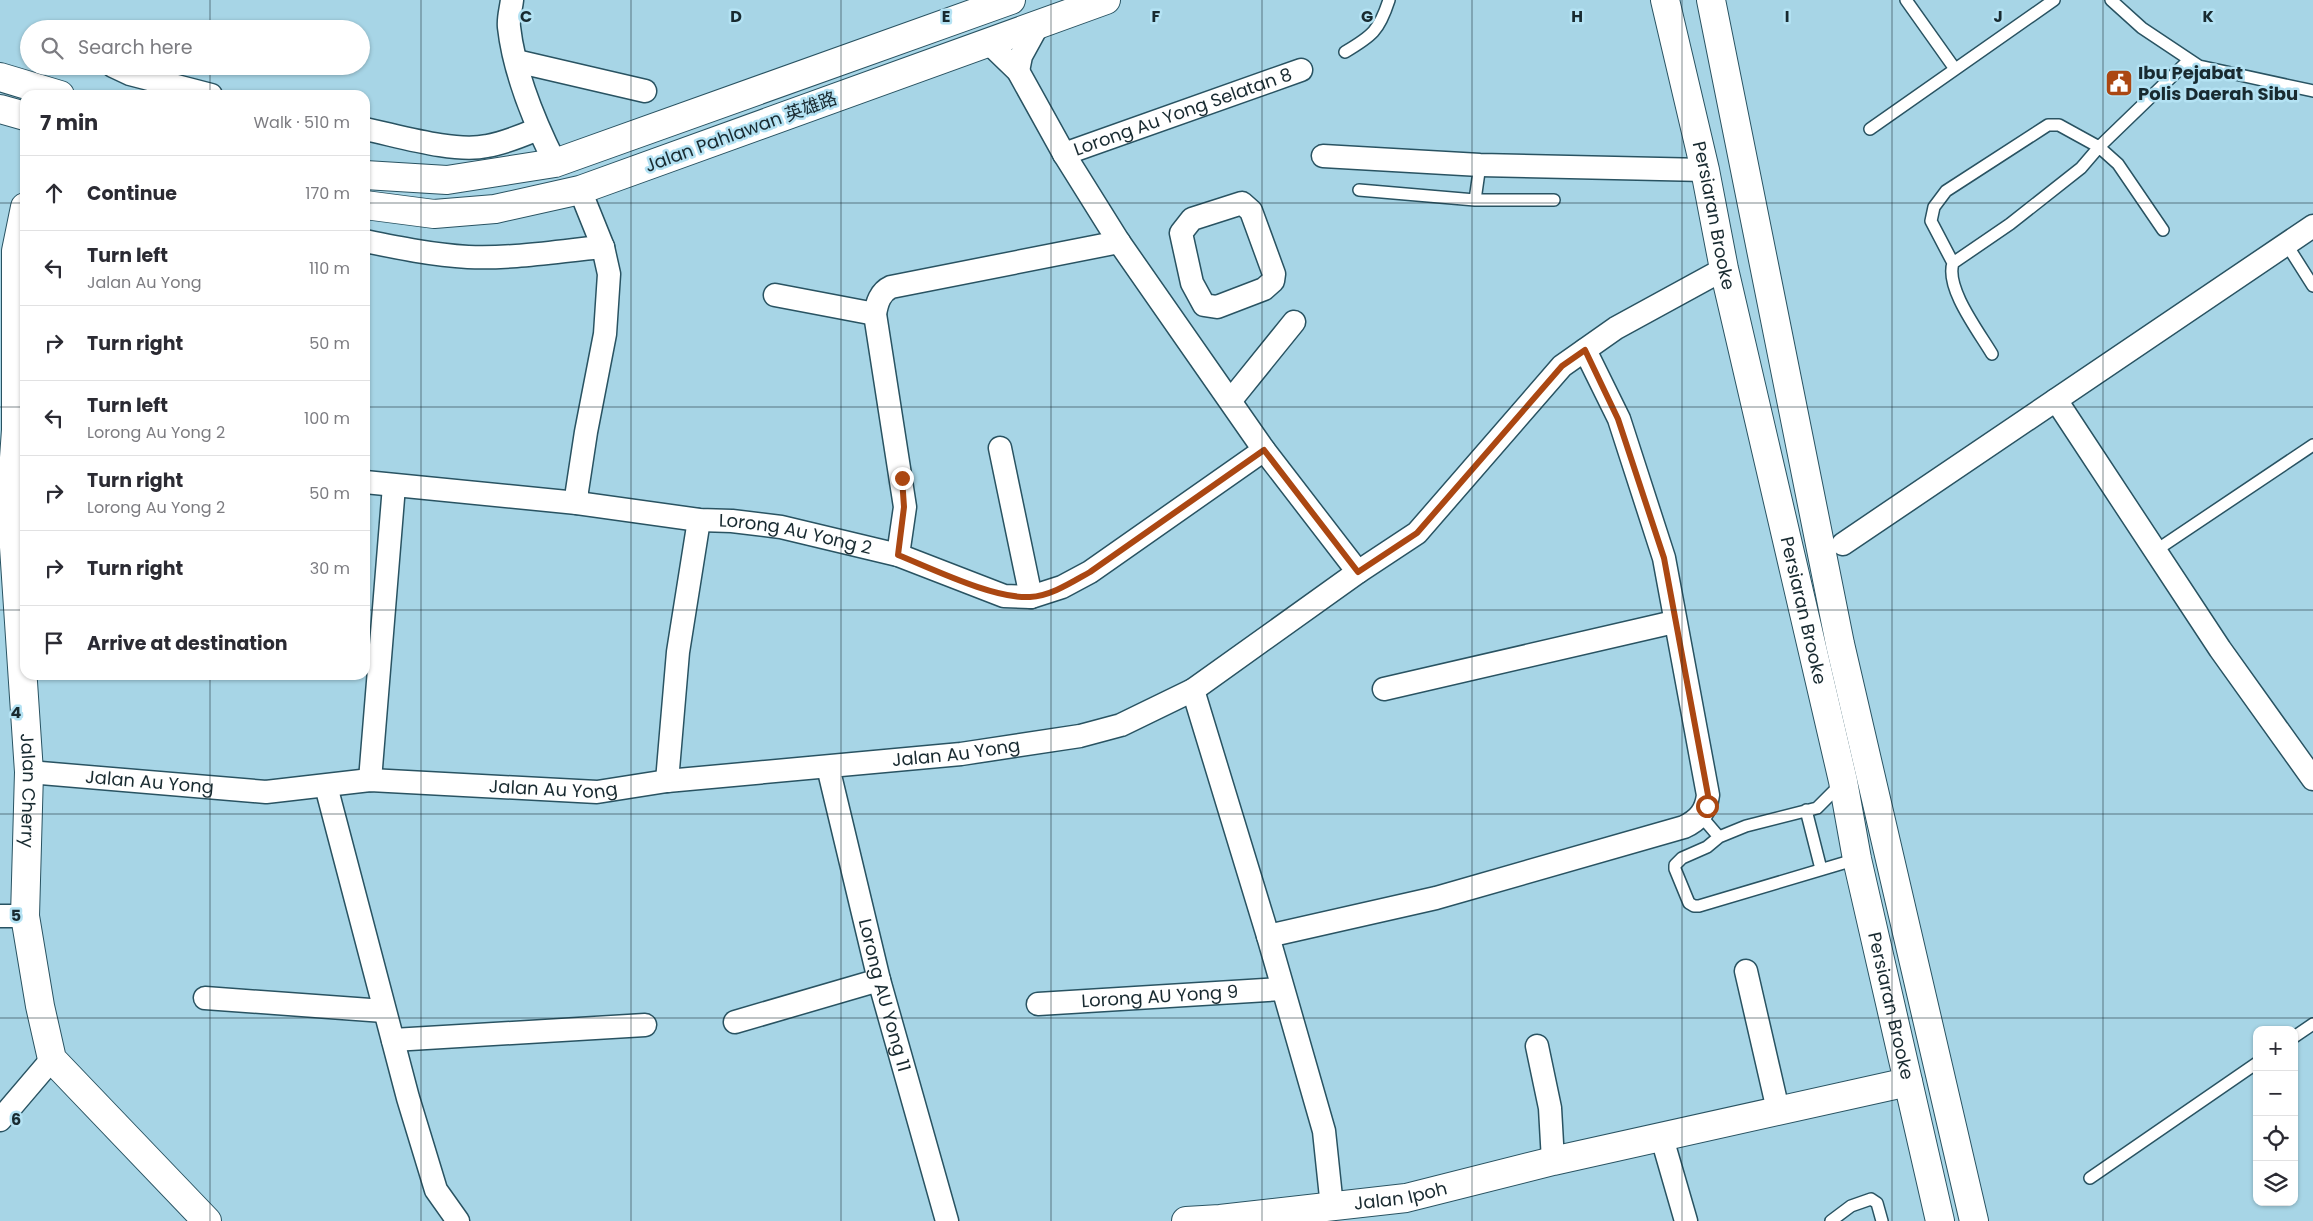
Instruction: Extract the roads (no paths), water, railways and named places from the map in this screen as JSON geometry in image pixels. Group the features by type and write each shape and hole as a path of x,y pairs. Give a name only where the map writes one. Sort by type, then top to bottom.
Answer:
{"main road":[{"name":"Jalan Pahlawan 英雄路","path":"370,175 447,180 555,163 1011,0"},
{"name":"Jalan Pahlawan 英雄路","path":"370,206 434,214 495,209 580,190 1106,0"},
{"path":"1650,0 1668,12"},
{"name":"Persiaran Brooke","path":"1711,0 1840,644 1974,1221"},
{"name":"Persiaran Brooke","path":"1668,12 1705,170 1724,269 1812,655 1843,781 1857,859 1940,1221"},
{"path":"0,77 43,90"},
{"path":"0,109 20,115"},
{"name":"Jalan Cherry","path":"20,227 14,251 20,430 6,531 20,678"},
{"name":"Jalan Cherry","path":"20,680 29,772 12,916 40,1006 52,1059"},
{"path":"52,1059 207,1221"},
{"name":"Jalan Ipoh","path":"1186,1221 1220,1220 1406,1198 1553,1161 1908,1082"}],"street":[{"path":"512,0 509,26 516,61 538,129 555,163"},
{"path":"1018,71 1021,56 1038,24"},
{"path":"988,42 1018,71 1064,154 1119,242 1231,400 1264,450 1358,572"},
{"path":"516,61 645,91"},
{"name":"Lorong Au Yong Selatan 8","path":"1064,154 1301,70"},
{"path":"134,75 192,90"},
{"path":"370,130 452,146 485,147 538,129"},
{"path":"1323,156 1480,165 1705,170"},
{"path":"577,503 577,490 604,334 609,274 603,247 580,190"},
{"path":"1176,322 1204,305 1216,307 1264,289 1273,281 1274,274 1251,211 1242,202 1192,218 1181,233 1192,283 1204,305"},
{"path":"1843,544 2313,226"},
{"path":"370,242 431,254 469,257 603,247"},
{"path":"898,555 904,498 874,314 878,301 884,292 891,287 1119,242"},
{"name":"Jalan Au Yong","path":"29,772 266,792 370,780 597,792 667,782 961,754 1080,736 1121,725 1193,690 1358,572 1417,533 1562,366 1616,328 1724,269"},
{"path":"775,295 874,314"},
{"path":"1231,400 1294,322"},
{"path":"1268,936 1436,898 1684,827 1693,823 1701,816 1707,806 1708,795 1674,622 1664,558 1618,419 1585,350"},
{"path":"2056,400 2220,650 2313,779"},
{"path":"1000,448 1031,597"},
{"name":"Lorong Au Yong 2","path":"370,483 577,503 699,520 732,521 781,527 898,555 1004,596 1031,597 1062,588 1090,572 1264,450"},
{"path":"370,780 394,486"},
{"path":"667,782 678,652 699,520"},
{"path":"1384,689 1674,622"},
{"path":"1193,690 1268,936 1324,1131 1332,1207"},
{"name":"Lorong AU Yong 11","path":"828,768 879,980 946,1221"},
{"path":"326,786 408,1098 436,1190 458,1221"},
{"path":"1746,971 1778,1110"},
{"path":"734,1022 879,980"},
{"name":"Lorong AU Yong 9","path":"1038,1004 1282,990"},
{"path":"205,998 384,1011"},
{"path":"394,1040 645,1025"},
{"path":"1537,1046 1550,1108 1553,1161"},
{"path":"0,1120 52,1059"},
{"path":"1662,1138 1686,1221"}],"lane":[{"path":"1345,52 1373,33 1382,22 1389,0"},
{"path":"1906,0 1955,69"},
{"path":"1870,129 2054,0"},
{"path":"2111,0 2142,28 2199,66 2313,91"},
{"path":"1992,354 1955,291 1950,270 1953,263 2010,224 2082,168 2099,147 2189,60"},
{"path":"1953,263 1931,221 1934,207 1946,191 2048,125 2059,125 2099,147 2118,164 2163,230"},
{"path":"1474,200 1480,165"},
{"path":"1359,190 1474,200 1554,200"},
{"path":"2287,245 2313,286"},
{"path":"2155,551 2313,444"},
{"path":"1843,781 1817,808 1746,826 1719,837 1712,844 1682,858 1675,865 1689,903 1694,906 1857,859"},
{"path":"1806,810 1821,870"},
{"path":"1701,816 1719,837"},
{"path":"2298,1034 2313,1024"},
{"path":"2090,1178 2253,1066"},
{"path":"1831,1221 1851,1206 1871,1199 1877,1202 1882,1221"}],"place":[{"name":"Ibu Pejabat Polis Daerah Sibu","path":"2119,83"}]}
